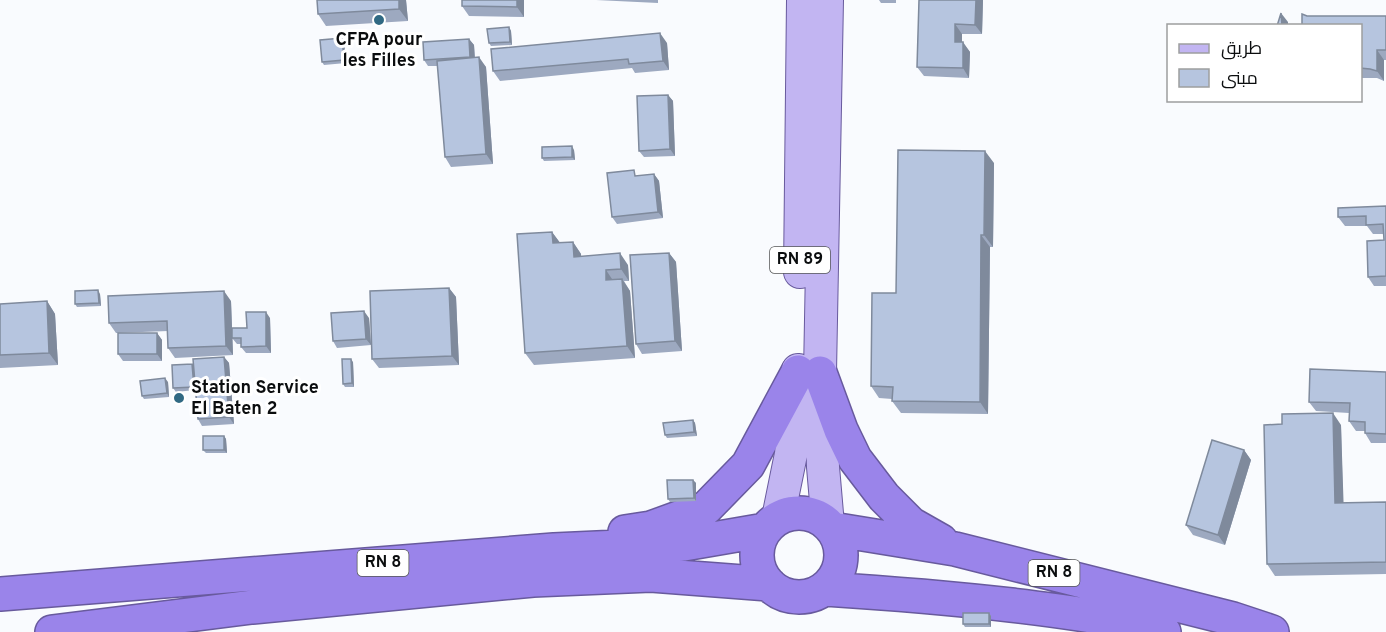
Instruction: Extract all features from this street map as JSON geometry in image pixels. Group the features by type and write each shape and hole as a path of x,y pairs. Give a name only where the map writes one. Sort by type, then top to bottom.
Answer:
{"highway":[{"path":"554,549 600,537 651,528 706,508 748,465 809,372 855,459 884,497 911,524 956,549"},
{"path":"792,513 807,513 821,519 830,527 839,541 840,567 834,579 825,589 811,596 796,597 781,594 769,584 759,567 757,558 760,538 772,524 792,513"},
{"name":"RN 8","path":"0,594 554,549 684,544 772,524"},
{"name":"RN 8","path":"830,527 956,549 1222,616 1272,632"},
{"name":"RN 8","path":"52,632 252,607 533,580 651,575 769,584"},
{"name":"RN 8","path":"825,589 922,595 1054,610 1164,632"}],"main road":[{"name":"RN 89","path":"772,524 791,454 809,372 803,0"},
{"path":"827,0 809,372 830,527"}],"building":[{"path":"317,0 399,0 399,9 318,14"},
{"path":"462,0 517,0 517,7 462,6"},
{"path":"919,0 976,0 975,25 955,24 955,42 963,42 963,68 917,67"},
{"path":"1281,13 1282,24 1278,24"},
{"path":"1302,14 1307,16 1386,16 1386,50 1377,50 1377,71 1362,68 1362,24 1302,24"},
{"path":"509,27 510,42 489,43 487,29"},
{"path":"660,33 663,61 629,64 628,59 493,71 491,49"},
{"path":"342,38 344,60 322,62 320,40"},
{"path":"469,39 470,57 424,60 423,42"},
{"path":"479,57 486,154 445,157 437,61"},
{"path":"668,95 670,149 639,151 637,96"},
{"path":"572,146 572,157 542,158 542,147"},
{"path":"898,150 985,151 984,235 981,235 980,402 892,401 893,387 871,386 872,293 896,293"},
{"path":"634,170 635,176 654,174 658,212 612,217 607,173"},
{"path":"1386,206 1386,276 1368,277 1367,241 1384,240 1383,224 1366,225 1366,216 1338,217 1338,208"},
{"path":"552,232 553,243 573,242 574,257 620,253 621,269 606,270 606,280 622,279 627,346 525,353 517,234"},
{"path":"669,253 675,341 636,344 630,255"},
{"path":"449,288 452,356 372,359 370,291"},
{"path":"98,290 99,303 75,304 75,291"},
{"path":"224,291 226,346 168,348 167,321 109,323 108,296"},
{"path":"47,301 49,353 0,355 0,304"},
{"path":"364,311 366,339 333,341 331,313"},
{"path":"246,312 266,312 266,346 241,347 241,338 232,338 232,328 247,328"},
{"path":"118,333 157,333 157,354 118,354"},
{"path":"224,357 229,417 198,419 193,359"},
{"path":"342,359 351,359 352,383 343,384"},
{"path":"192,364 194,387 173,388 172,365"},
{"path":"1310,369 1386,372 1386,434 1365,433 1365,422 1349,421 1350,403 1309,402"},
{"path":"165,378 167,393 142,396 140,381"},
{"path":"1333,413 1335,503 1386,502 1386,562 1267,564 1264,425 1282,424 1282,414"},
{"path":"693,420 694,432 665,435 663,423"},
{"path":"203,436 224,436 224,450 203,450"},
{"path":"1212,440 1244,450 1218,535 1186,525"},
{"path":"667,480 693,480 694,498 668,499"},
{"path":"963,613 989,613 989,624 963,624"}],"place":[{"name":"CFPA pour les Filles","path":"379,20"},
{"name":"Station Service El Baten 2","path":"179,398"}]}
